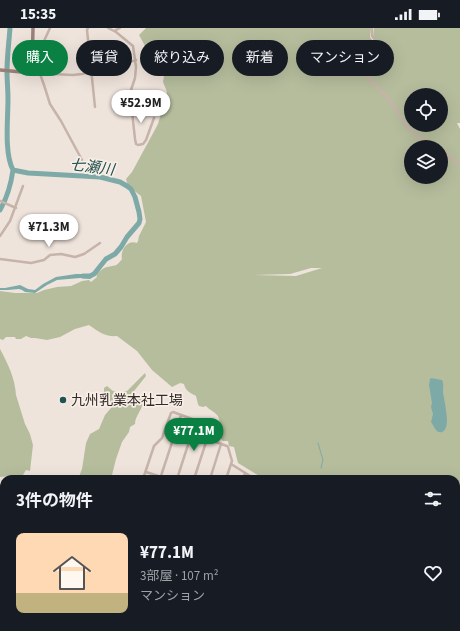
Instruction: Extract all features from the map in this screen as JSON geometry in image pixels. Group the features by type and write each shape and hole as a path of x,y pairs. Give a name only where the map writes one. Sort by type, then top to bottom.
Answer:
{"street":[{"path":"33,28 33,40"},
{"path":"44,40 50,28"},
{"path":"88,28 88,40"},
{"path":"108,28 133,46 136,60 136,72 130,93 135,139 138,145 143,144 146,140 154,118"},
{"path":"114,31 120,28"},
{"path":"372,28 373,39 379,45 380,50 378,54 363,67 364,71 369,79 390,100 409,129 425,140"},
{"path":"132,61 136,60"},
{"path":"0,70 12,71"},
{"path":"41,76 50,106 61,122 82,160"},
{"path":"92,76 95,107"},
{"path":"448,155 460,165"},
{"path":"0,236 9,224 23,186"},
{"path":"0,201 16,208"},
{"path":"0,259 31,263 44,260 50,255 61,254 75,257 84,254 100,243"},
{"path":"145,475 154,446 162,438 171,413 174,412 211,427 195,475"},
{"path":"161,475 181,414"},
{"path":"178,475 196,420"},
{"path":"207,439 228,447 232,458 227,475"},
{"path":"211,475 221,444"},
{"path":"231,464 248,475"},
{"path":"146,472 153,475"}],"green space":[{"path":"146,28 371,28 370,37 373,40 296,40 296,76 394,76 394,40 376,40 373,37 374,28 460,28 460,123 457,123 460,129 460,475 258,475 238,463 234,447 229,446 228,441 223,441 220,437 221,428 219,418 216,414 206,406 199,406 196,396 185,388 184,384 180,383 172,387 152,370 137,351 117,336 106,335 89,325 75,329 60,337 47,340 26,336 21,339 6,337 3,340 0,339 0,291 37,293 57,287 71,286 82,281 89,280 91,282 97,277 96,274 107,267 116,265 122,259 123,249 127,244 133,242 137,243 146,222 141,196 128,186 126,179 132,172 158,124 167,92 163,82 164,76 224,76 224,40 142,40 139,35","holes":["311,268 322,268 296,276 253,275 290,274"]},
{"path":"0,349 13,377 16,395 33,445 30,471 26,470 23,475 0,475"},
{"path":"145,373 146,376 134,391 136,396 143,399 143,403 136,418 135,424 130,427 129,432 122,442 112,475 80,475 86,443 90,434 99,429 105,415 111,408 108,402 104,399 104,388 107,386 118,393 127,391"}],"water":[{"path":"88,274 91,279 80,278 57,280 35,293 25,292 19,289 0,290 0,288 20,285 28,289 35,290 56,277"},
{"path":"431,378 442,380 443,383 447,424 446,428 442,432 438,432 431,422 433,414 429,385"}],"waterway":[{"name":"七瀬川","path":"10,28 7,66 7,145 8,155 13,170 28,173 100,177 120,182 131,189 135,197 139,212 139,223 115,254 106,259 94,274 90,276 83,276"},
{"path":"0,210 5,201 13,170"},
{"path":"318,443 323,460 321,468"}],"place":[{"name":"九州乳業本社工場","path":"63,400"}]}
